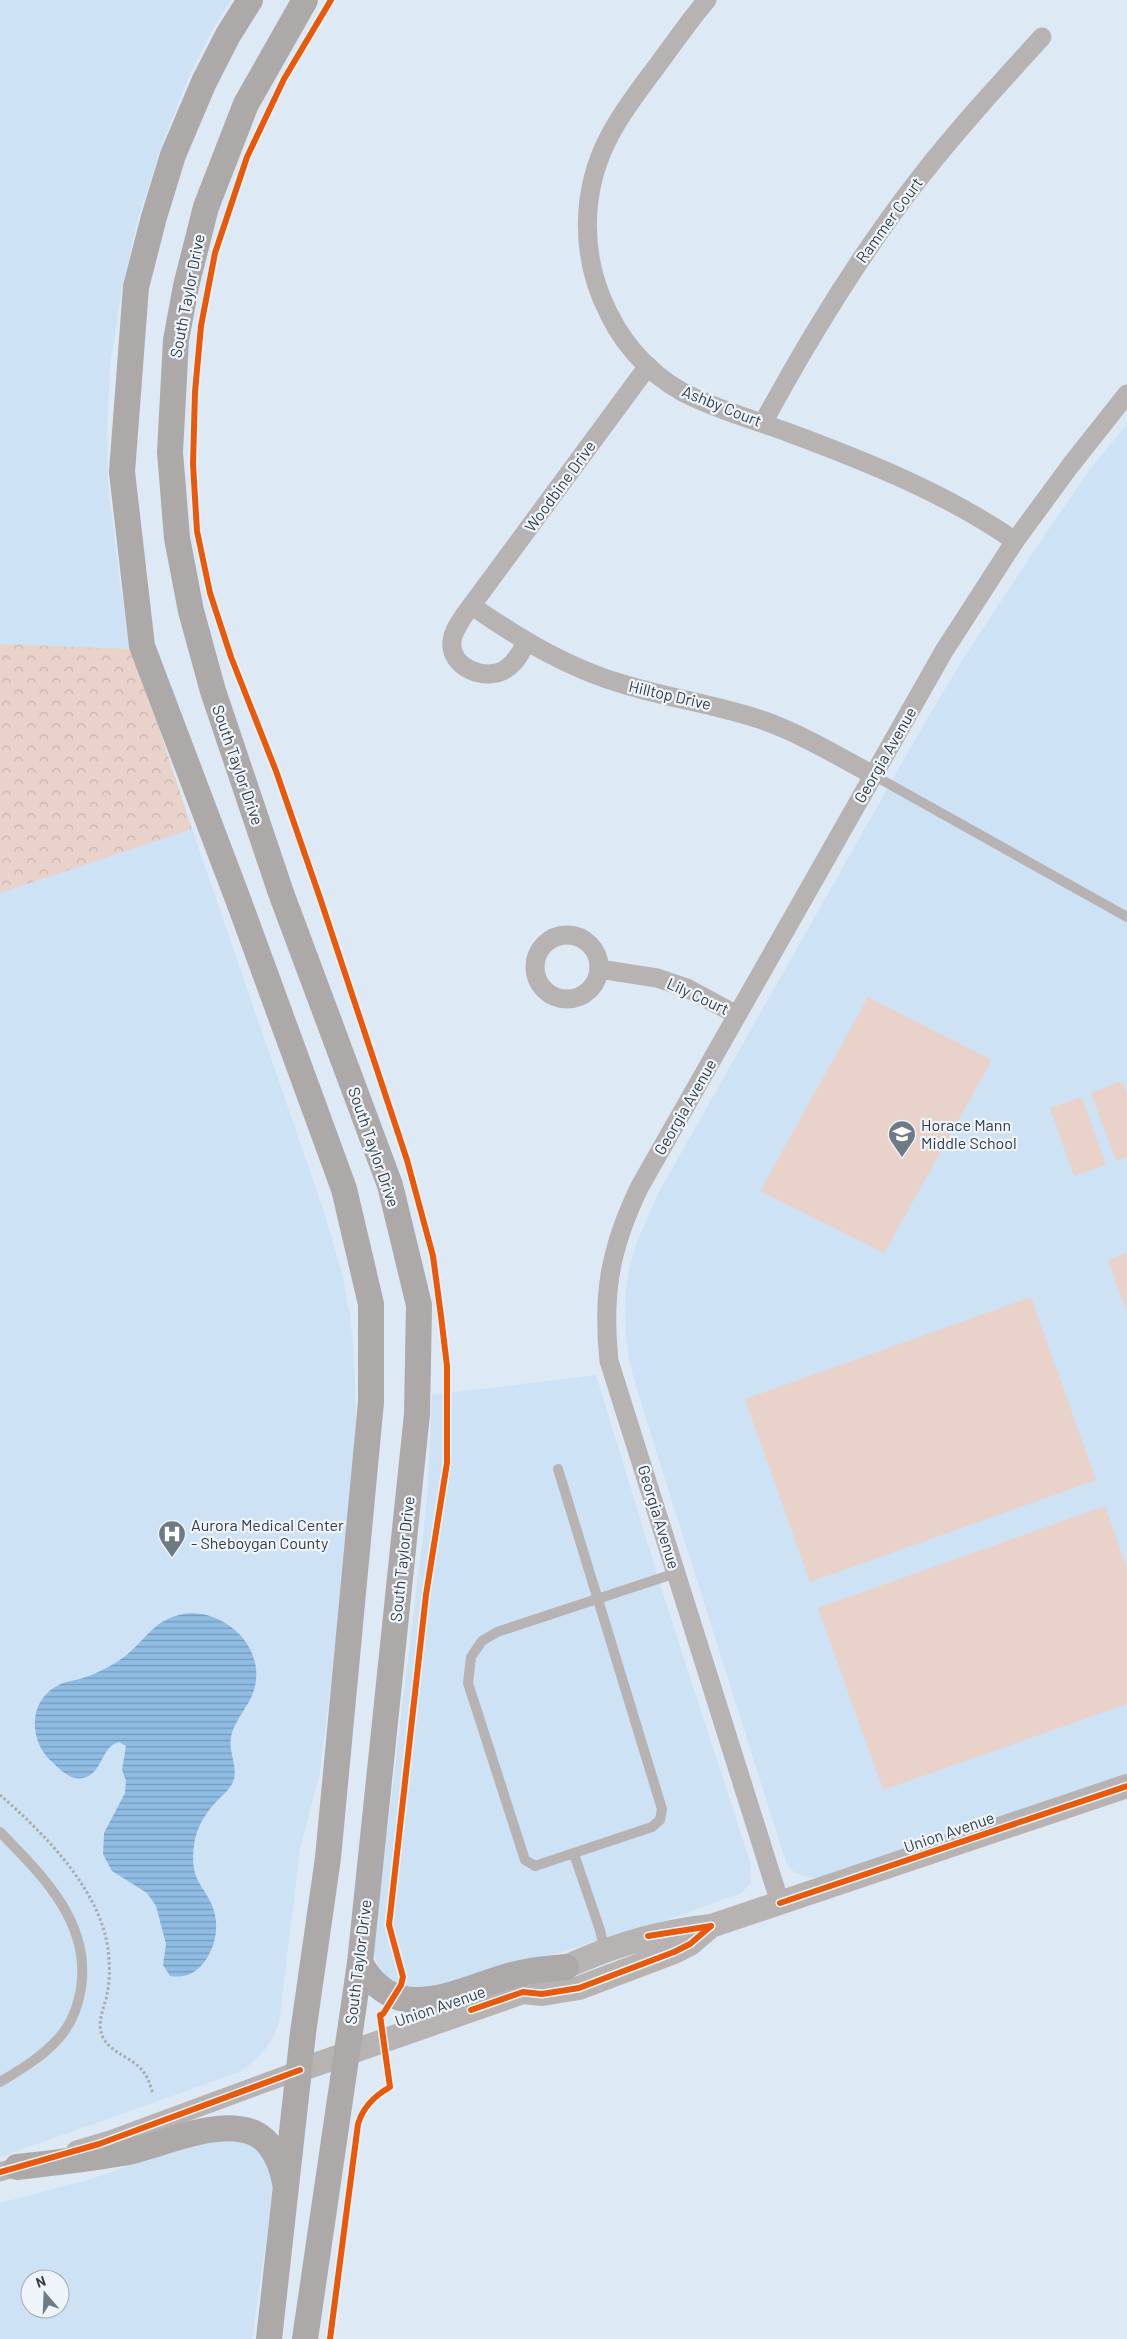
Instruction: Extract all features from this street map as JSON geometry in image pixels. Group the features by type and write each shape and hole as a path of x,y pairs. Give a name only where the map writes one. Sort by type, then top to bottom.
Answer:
{"main road":[{"path":"250,0 228,35 204,82 173,155 154,217 136,287 122,472 142,646 236,893 344,1189 371,1304 371,1402 329,1848 300,2070 269,2339"},
{"name":"South Taylor Drive","path":"305,0 246,104 206,207 186,286 176,340 170,452 177,538 191,611 213,691 281,893 390,1185 419,1305 417,1414 360,1963 345,2054 305,2339"},
{"path":"360,1963 368,1976 383,1989 399,1998 415,2001 440,1999 523,1972 566,1967"},
{"path":"9,2170 124,2152 211,2130 242,2130 255,2133 269,2145 279,2163 286,2189"}],"street":[{"name":"Ashby Court","path":"707,0 635,96 611,133 601,153 592,181 587,211 587,241 592,270 601,299 615,326 632,350 648,366 671,384 696,399 835,450 906,480 991,524 1015,541"},
{"name":"Rammer Court","path":"763,423 824,316 874,239 918,180 982,102 1042,37"},
{"name":"Woodbine Drive","path":"472,606 648,366"},
{"name":"Georgia Avenue","path":"780,1903 609,1361 606,1327 607,1293 614,1251 624,1219 639,1188 944,651 1015,541 1070,466 1127,394"},
{"name":"Hilltop Drive","path":"472,606 554,658 626,686 718,706 766,722 812,741 873,775"},
{"path":"472,606 455,630 452,643 455,658 467,669 485,675 504,670 517,659 526,642"},
{"name":"Lily Court","path":"599,969 657,978 687,988 737,1015"},
{"name":"Union Avenue","path":"9,2170 113,2139 300,2070 523,1992 540,1979 605,1951 654,1935 711,1926 1127,1786"},
{"name":"Union Avenue","path":"523,1992 542,1994 579,1988 674,1952 690,1944 711,1926"}],"lane":[{"path":"873,775 1127,917"},
{"path":"558,1468 599,1598 662,1809 660,1820 652,1827 535,1866 525,1860 468,1683 471,1657 482,1641 497,1632 599,1598 676,1573"},
{"path":"0,1832 39,1874 68,1913 79,1940 82,1970 78,2004 61,2035 43,2053 0,2082"},
{"path":"574,1854 600,1930 605,1951"}],"shaded area":[{"path":"0,0 231,0 219,18 190,74 164,139 138,218 121,295 110,365 107,431 108,484 121,591 133,649 0,644"},
{"name":"Horace Mann Middle School","path":"1127,424 1127,1775 831,1879 807,1877 794,1872 786,1862 642,1406 629,1361 626,1332 625,1301 629,1270 638,1239 659,1192 923,726 963,659 1040,542 1089,471"},
{"name":"Aurora Medical Center - Sheboygan County","path":"192,829 325,1215 343,1277 350,1317 354,1352 356,1421 338,1627 320,1772 300,1849 279,2022 274,2036 263,2052 252,2063 237,2073 0,2157 0,893"},
{"path":"596,1375 665,1600 750,1862 751,1883 741,1893 667,1920 430,1991 392,1983 377,1964 374,1952 375,1935 427,1501 432,1395"},
{"path":"244,2140 264,2157 274,2185 252,2339 0,2339 0,2203 88,2180 197,2142"}],"green space":[{"path":"0,644 133,649 192,829 0,893"},
{"path":"868,997 992,1060 884,1253 760,1191"},
{"path":"1122,1081 1127,1094 1127,1157 1116,1161 1091,1093"},
{"path":"1082,1097 1106,1165 1074,1176 1050,1108"},
{"path":"1127,1253 1127,1313 1108,1260"},
{"path":"1031,1297 1096,1480 810,1582 745,1399"},
{"path":"1105,1506 1127,1569 1127,1704 883,1790 818,1608"}],"water":[{"path":"192,1613 206,1615 219,1620 231,1627 242,1637 250,1648 255,1661 256,1675 252,1696 235,1725 231,1737 230,1743 235,1777 228,1789 204,1818 194,1843 193,1860 195,1873 211,1903 216,1919 213,1944 206,1959 198,1969 187,1975 174,1977 170,1976 163,1965 166,1944 156,1906 147,1893 112,1871 103,1854 104,1833 125,1793 126,1781 122,1770 126,1746 119,1742 113,1745 108,1749 90,1776 74,1778 62,1771 44,1753 39,1743 35,1722 41,1701 57,1686 96,1673 117,1662 167,1619"}],"cycle path":[{"path":"330,2339 358,2124 370,2102 390,2087 380,2015 383,2014 401,1985 403,1977 389,1925 426,1595 447,1463 447,1366 433,1256 407,1160 276,771 231,657 210,593 197,531 193,464 195,392 201,326 215,253 247,157 284,79 331,0"},
{"path":"780,1903 1127,1786"},
{"path":"648,1936 711,1926"},
{"path":"471,2010 523,1992 542,1994 579,1988 674,1952 690,1944 711,1926"},
{"path":"0,2172 99,2144 300,2070"}],"place":[{"name":"Horace Mann Middle School","path":"902,1158"},
{"name":"Aurora Medical Center - Sheboygan County","path":"172,1558"}]}
